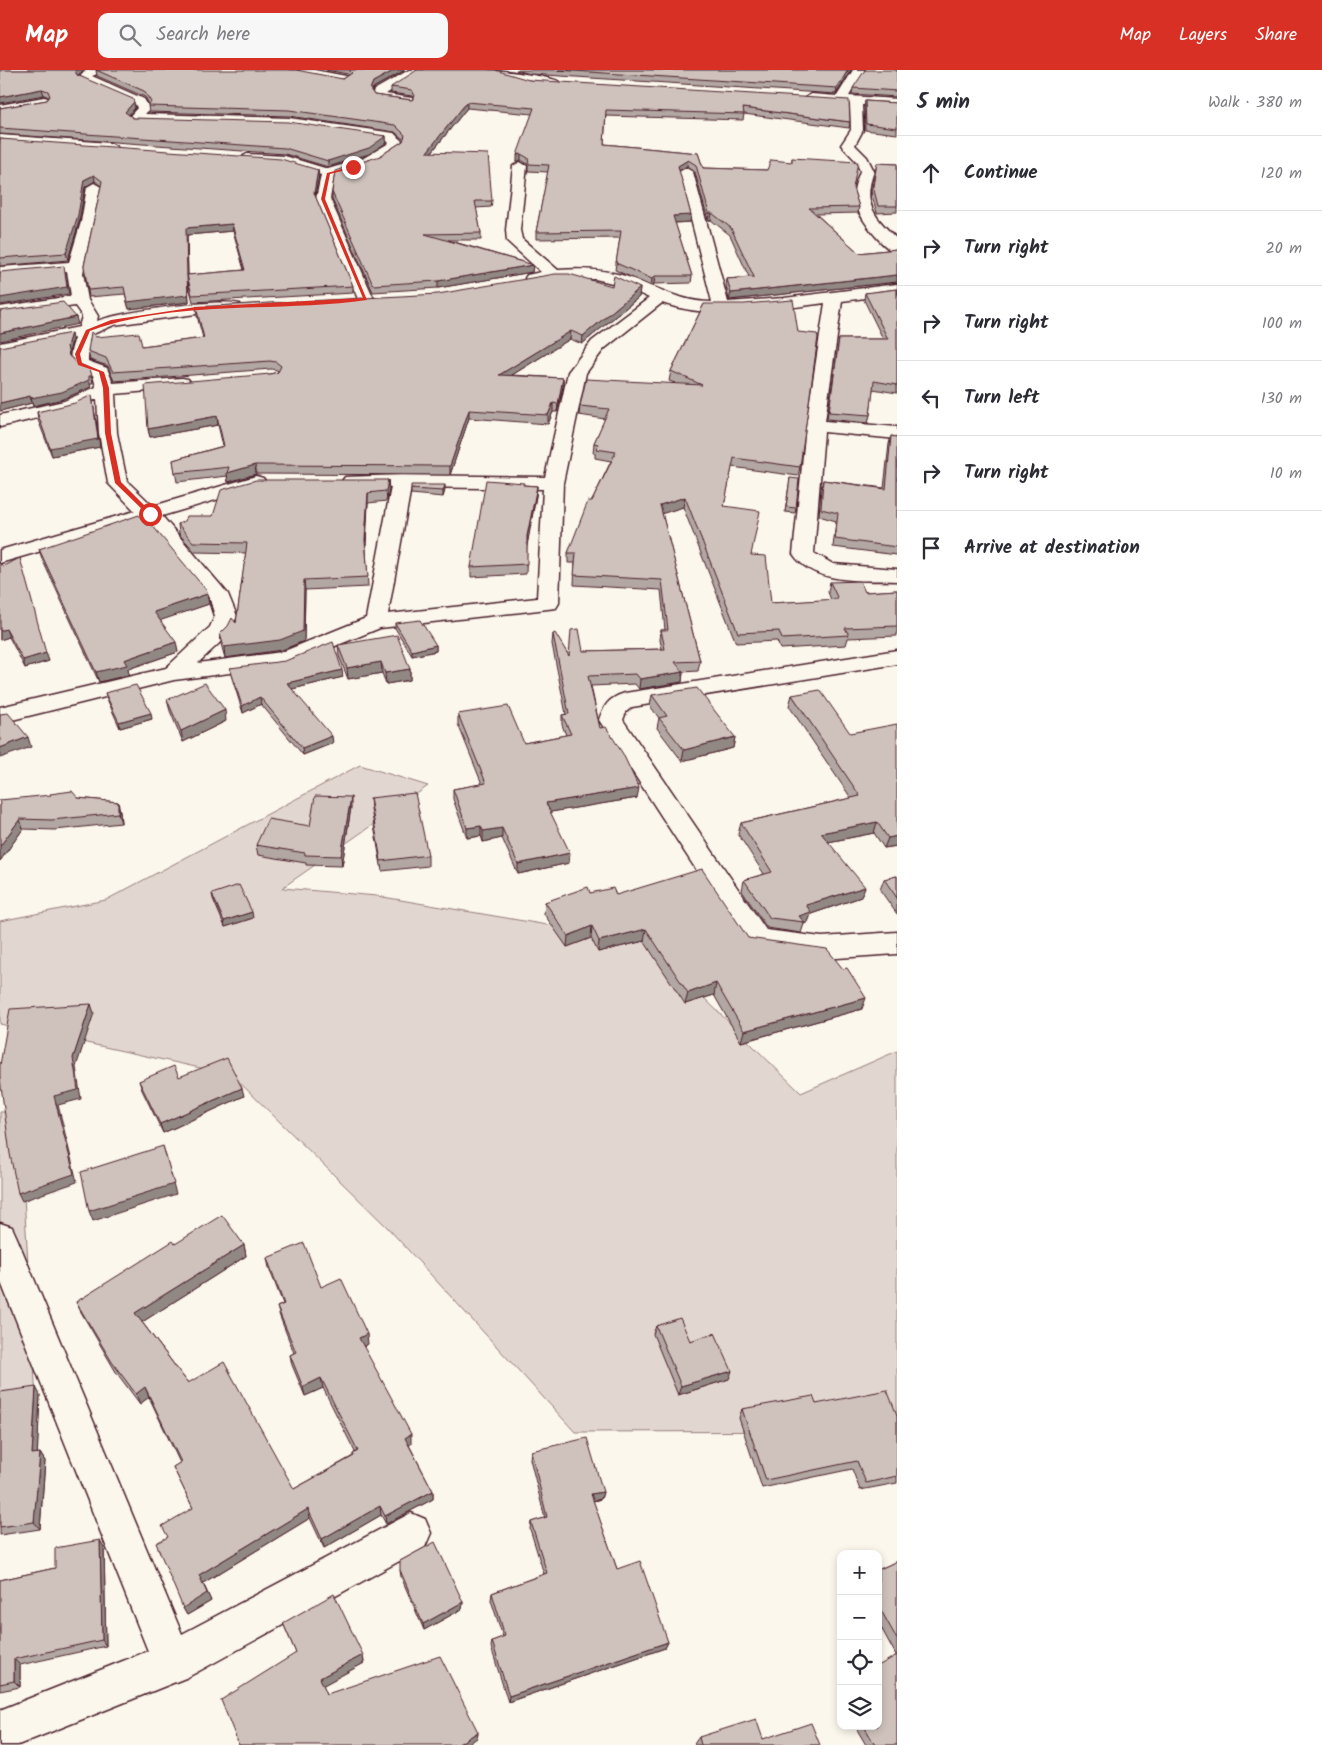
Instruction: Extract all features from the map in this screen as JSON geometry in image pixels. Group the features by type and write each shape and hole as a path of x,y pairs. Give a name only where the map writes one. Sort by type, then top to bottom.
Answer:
{"street":[{"path":"102,70 89,73 84,77 140,102 144,109 134,118 289,122 389,136 397,143 388,151 353,167 328,173 293,164 286,160 237,157"},
{"path":"296,70 344,80"},
{"path":"408,101 383,99 378,96 378,93 417,70"},
{"path":"496,70 529,80 564,83"},
{"path":"842,99 858,70"},
{"path":"803,97 897,103"},
{"path":"0,109 44,101"},
{"path":"856,101 857,130 848,145 862,160 867,171 860,189 862,206 875,224 897,248"},
{"path":"0,139 123,148"},
{"path":"520,166 513,230 515,241 554,275"},
{"path":"686,172 721,307"},
{"path":"328,173 323,199 366,299"},
{"path":"94,186 88,222 75,273 80,300 90,316 88,330 78,354 80,364 101,372 106,388 108,433 118,483 150,514 220,599 226,616 220,630 174,673"},
{"path":"875,224 890,222"},
{"path":"0,272 76,266"},
{"path":"514,281 554,275 600,275 615,278 659,298 682,305 721,307 834,297 897,289"},
{"path":"834,297 815,426 803,554 806,561 822,569 897,575"},
{"path":"346,300 384,298"},
{"path":"0,714 174,673 286,659 376,622 548,603 553,483 577,372 598,345 659,298"},
{"path":"0,312 80,300"},
{"path":"0,348 88,330 111,321 196,309 246,306"},
{"path":"0,421 70,405 106,388 203,381"},
{"path":"815,426 897,433"},
{"path":"376,622 402,481"},
{"path":"0,557 256,482 275,482"},
{"path":"334,482 553,483"},
{"path":"897,657 625,701 615,708 611,720 757,940 822,948 897,943"},
{"path":"0,1238 173,1662"},
{"path":"0,1731 173,1662 411,1533"}],"shaded area":[{"path":"360,765 428,786 282,888 377,896 647,942 801,1093 897,1051 897,1431 575,1432 387,1227 232,1075 0,1024 0,921 106,900"},
{"path":"0,1112 19,1112 36,1399 0,1419"}],"building":[{"path":"0,70 76,70 77,75 133,99 134,102 125,112 133,118 288,122 386,136 369,148 328,161 285,148 0,128 0,108 47,100 50,96 48,91 42,89 0,97"},
{"path":"96,70 296,70 343,79 352,73 349,70 395,70 373,82 370,89 374,95 412,100 415,96 412,90 391,87 417,70 495,70 529,80 849,100 850,122 743,108 744,114 606,110 604,144 698,153 703,168 767,170 771,160 792,162 792,158 858,162 853,188 859,207 809,208 859,253 897,249 897,275 731,293 727,279 754,277 731,228 712,213 709,213 696,165 688,160 678,166 691,215 673,216 692,276 655,276 652,279 616,263 621,231 536,232 549,165 529,164 528,158 521,154 517,155 534,108 467,102 427,152 488,154 492,201 475,201 481,233 425,234 533,265 438,281 373,285 332,192 335,171 380,156 403,141 405,135 395,125 289,110 148,106 151,102 144,91"},
{"path":"558,70 848,70 837,88"},
{"path":"865,70 897,70 897,91 853,88"},
{"path":"865,101 897,103 897,128 866,124"},
{"path":"0,139 281,159 318,170 314,193 353,286 192,295 187,275 188,295 127,302 124,287 88,290 84,266 102,181 94,175 84,180 78,215 66,253 0,258","holes":["232,224 245,270 187,275 186,228"]},
{"path":"877,163 897,164 897,206 878,206 873,186"},
{"path":"64,266 67,287 0,298 0,272"},
{"path":"555,274 569,274 612,286 614,276 640,288 583,336 571,331 499,375 563,378 558,404 553,403 548,415 469,410 450,466 255,465 227,473 229,467 175,473 173,460 224,446 217,416 148,429 145,385 270,374 278,372 281,366 276,362 270,361 113,372 106,358 88,351 91,332 96,337 139,333 142,346 204,338 196,307 438,294"},
{"path":"897,289 897,385 874,381 870,415 829,412 839,339 888,339 865,293"},
{"path":"793,300 798,332 817,334 818,337 800,467 734,458 724,506 760,511 751,555 766,556 771,603 838,599 830,582 860,581 865,592 897,590 897,626 845,628 849,635 782,639 779,631 738,633 685,497 660,505 700,661 675,662 683,672 640,679 636,674 588,676 600,728 606,727 623,754 639,788 546,803 570,853 518,864 502,828 483,831 481,826 467,828 453,789 486,783 458,714 508,706 524,743 571,734 562,715 569,714 553,634 555,633 569,656 571,630 579,629 583,651 665,649 661,630 668,630 662,580 574,575 576,553 568,553 588,501 592,501 616,452 596,449 598,444 594,443 609,409 580,406 586,379 702,385 671,371 704,304 744,304"},
{"path":"63,302 76,317 0,333 0,311"},
{"path":"71,333 67,346 69,356 77,363 90,369 92,376 89,376 89,380 62,392 31,398 30,396 0,403 0,347"},
{"path":"92,395 98,439 50,448 37,412 75,403"},
{"path":"891,436 897,437 897,547 835,539 838,513 821,509 823,480 886,489"},
{"path":"790,478 799,479 796,508 786,507"},
{"path":"256,480 388,480 386,491 368,493 365,540 368,577 304,580 303,631 280,640 224,647 220,634 228,626 232,618 236,623 247,543 193,542 178,524 185,521 187,516 213,516 221,490"},
{"path":"486,480 537,486 527,536 527,564 471,567"},
{"path":"411,485 445,485 443,491 411,489"},
{"path":"139,515 147,525 151,524 207,591 211,606 207,594 154,612 176,642 124,660 127,665 96,672 39,549"},
{"path":"20,558 46,653 23,660 6,629 0,631 0,563 3,566"},
{"path":"420,620 436,645 412,651 395,623"},
{"path":"397,635 410,669 385,673 381,662 347,668 338,645"},
{"path":"333,642 342,670 287,683 332,736 302,748 260,697 242,706 230,668 285,661"},
{"path":"205,683 225,710 181,731 167,700"},
{"path":"136,685 151,713 119,722 105,693"},
{"path":"697,688 735,737 684,750 659,718 667,716 652,695"},
{"path":"820,690 850,733 897,724 897,836 888,838 877,822 821,833 865,887 806,905 811,912 799,916 804,922 770,918 744,880 772,872 741,823 860,796 792,695"},
{"path":"8,713 28,737 0,748 0,714"},
{"path":"72,791 78,798 118,802 118,813 52,820 20,819 0,846 0,800"},
{"path":"415,793 428,855 381,861 370,798"},
{"path":"315,796 351,797 341,856 305,855 305,853 256,845 268,819 310,826"},
{"path":"702,869 748,938 827,949 843,969 847,968 866,998 744,1031 716,983 688,993 646,929 599,941 592,926 568,936 545,902 588,887 590,893 613,888 616,895"},
{"path":"897,876 897,898 884,879"},
{"path":"239,885 252,912 224,921 212,894"},
{"path":"91,1004 73,1058 78,1090 54,1096 74,1174 18,1193 10,1154 0,1078 0,1065 10,1009"},
{"path":"227,1058 242,1088 160,1124 139,1081 174,1066 179,1077"},
{"path":"163,1146 174,1184 89,1211 81,1172"},
{"path":"222,1215 244,1245 135,1313 188,1383 224,1362 294,1489 354,1456 353,1454 358,1451 321,1378 303,1387 290,1355 296,1352 277,1307 284,1304 267,1258 304,1243 321,1287 341,1278 367,1334 359,1338 411,1434 405,1438 433,1491 385,1516 380,1506 322,1539 308,1509 199,1575 207,1593 183,1608 156,1543 168,1537 162,1526 193,1508 173,1467 181,1462 145,1387 136,1394 112,1362 76,1302 173,1241 175,1244"},
{"path":"680,1318 690,1341 715,1333 732,1371 681,1386 656,1326"},
{"path":"36,1387 32,1454 40,1453 34,1522 0,1527 0,1392"},
{"path":"887,1390 897,1415 897,1476 866,1483 857,1461 766,1480 742,1409 813,1396 816,1404"},
{"path":"587,1438 603,1492 591,1494 617,1569 640,1561 668,1642 509,1696 492,1641 505,1636 492,1593 547,1573 531,1522 547,1517 531,1451"},
{"path":"100,1540 102,1640 14,1659 14,1681 0,1684 0,1580 55,1568 55,1548"},
{"path":"435,1542 463,1602 423,1624 400,1570 400,1561"},
{"path":"897,1561 897,1639 882,1612 882,1568"},
{"path":"334,1594 363,1655 320,1678 327,1694 440,1656 478,1732 457,1745 239,1745 221,1700 296,1653 283,1623"},
{"path":"897,1655 897,1745 875,1745 866,1730 882,1730 882,1664"},
{"path":"756,1719 763,1739 811,1723 820,1745 701,1745 699,1737"}],"route":[{"path":"150,514 118,483 108,433 106,388 101,372 80,364 78,354 88,330 111,321 123,321 196,309 366,299 323,199 328,173 353,167"}]}
